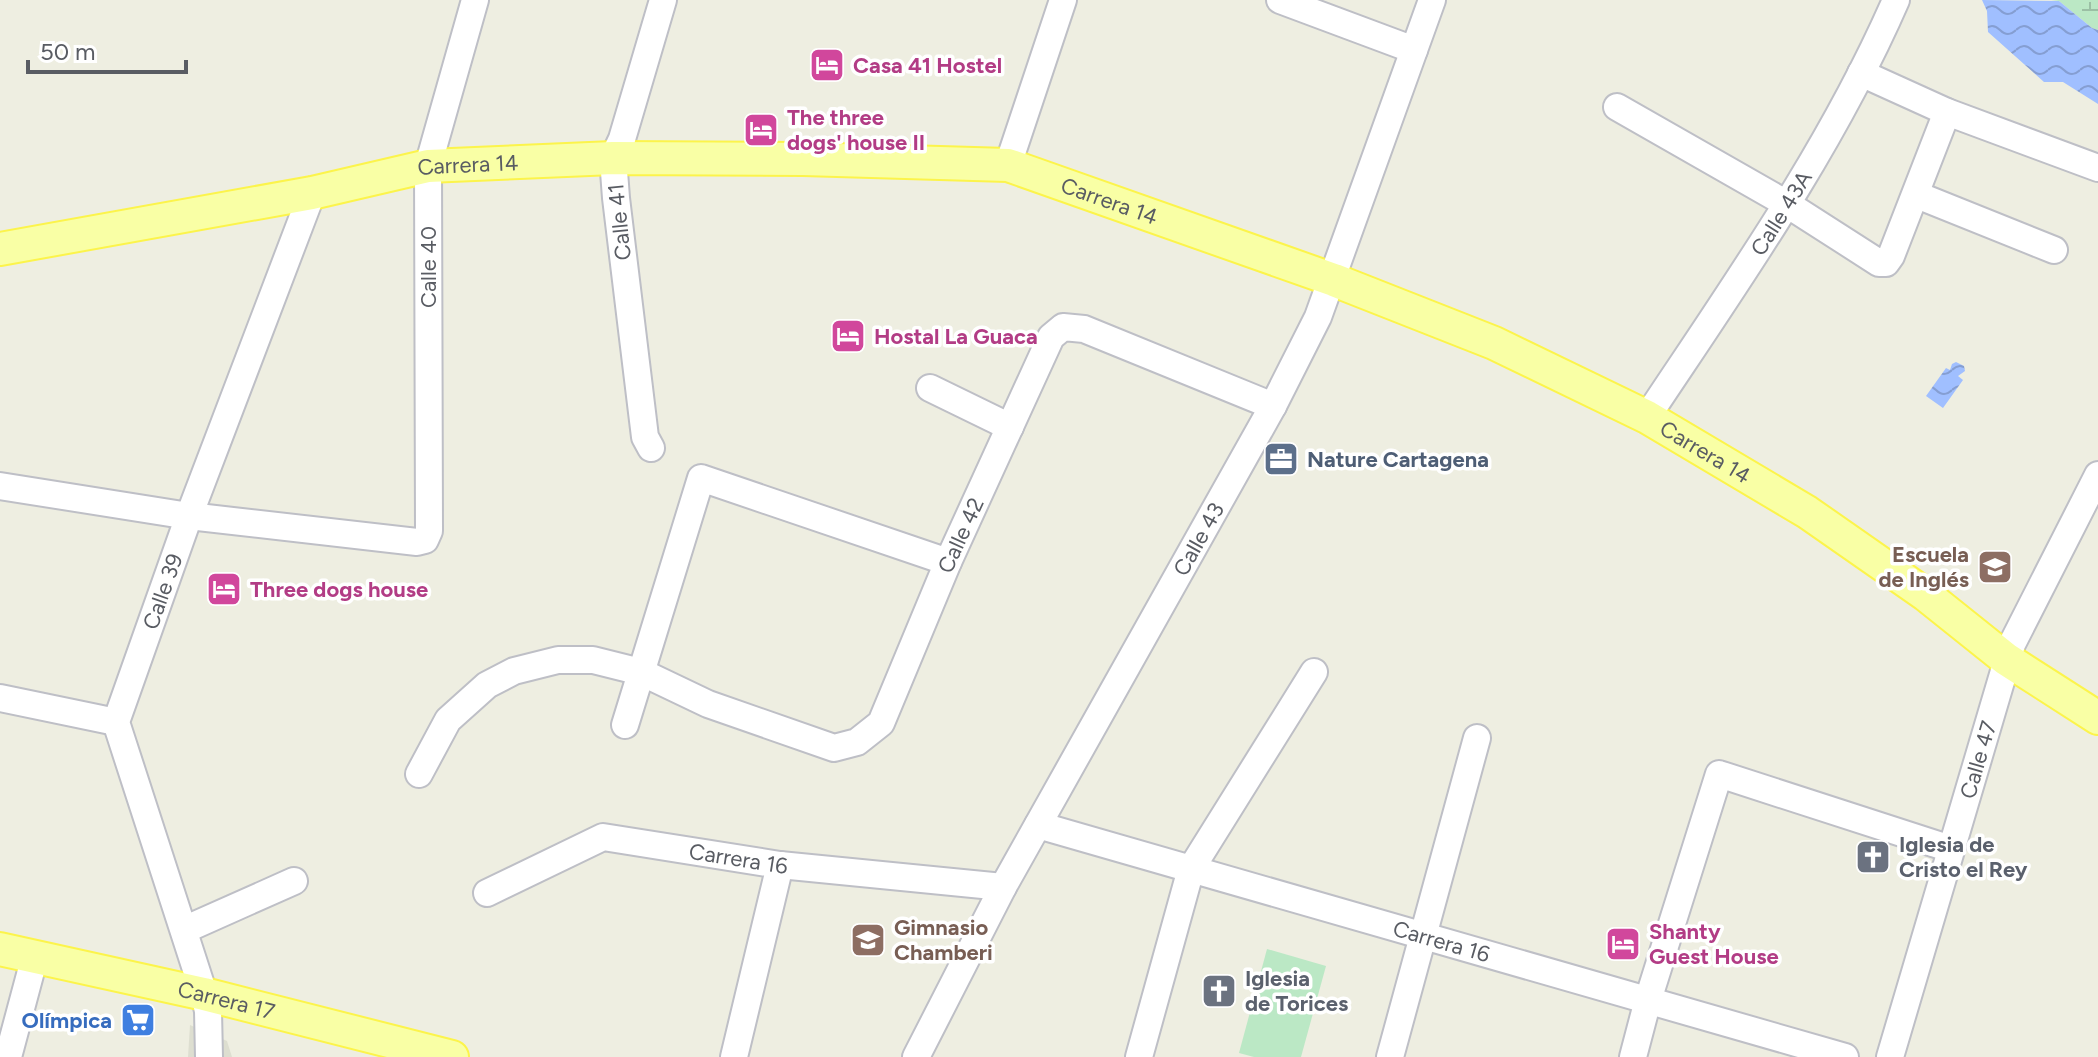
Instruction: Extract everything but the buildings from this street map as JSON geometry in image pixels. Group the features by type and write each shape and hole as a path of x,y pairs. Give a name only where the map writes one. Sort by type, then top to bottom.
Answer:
{"main road":[{"name":"Carrera 14","path":"0,249 312,193 428,166 613,158 1008,165 1334,280 1494,343 1647,417 1807,512 1926,595 2006,659 2098,718"},
{"name":"Carrera 17","path":"0,949 204,994 452,1057"}],"street":[{"name":"Calle 40","path":"189,516 417,542 425,540 429,531 428,166 475,0"},
{"name":"Calle 41","path":"651,448 645,437 643,422 613,158 622,139 663,0"},
{"path":"1008,165 1063,0"},
{"path":"1280,0 1414,50"},
{"name":"Calle 43","path":"916,1057 1003,887 1273,406 1318,317 1334,280 1432,0"},
{"name":"Calle 43A","path":"1647,417 1787,204 1861,73 1896,0"},
{"path":"1861,73 1947,112 2098,168"},
{"path":"1617,107 1787,204 1879,263 1886,263 1917,195 1947,112"},
{"name":"Calle 39","path":"116,722 189,516 312,193"},
{"path":"1917,195 2054,250"},
{"name":"Calle 42","path":"641,672 708,704 834,748 857,742 881,723 948,562 1051,337 1063,327 1084,329 1273,406"},
{"path":"930,388 1010,427"},
{"name":"Calle 47","path":"1890,1057 2006,659 2098,475"},
{"path":"625,725 701,478 948,562"},
{"path":"0,486 189,516"},
{"path":"419,774 448,720 487,685 514,671 558,660 593,660 641,672"},
{"path":"1139,1057 1191,869 1314,672"},
{"path":"0,698 116,722 204,994 208,1011 209,1057"},
{"path":"1390,1057 1477,738"},
{"path":"1633,1057 1719,774 1951,849"},
{"name":"Carrera 16","path":"1038,825 1845,1057"},
{"name":"Carrera 16","path":"487,893 603,837 780,865 1003,887"},
{"path":"734,1057 780,865"},
{"path":"184,930 294,881"},
{"path":"8,1057 35,956"}],"shaded area":[{"path":"190,1025 227,1041 232,1057 188,1057"}],"green space":[{"path":"2051,0 2098,0 2098,30 2059,1"},
{"path":"1267,949 1326,966 1301,1057 1254,1057 1239,1053"}],"water":[{"path":"1982,0 2059,1 2098,30 2098,104 2063,82 2044,82 1988,32 1987,11"},
{"path":"1956,362 1964,366 1965,371 1958,376 1963,380 1943,408 1926,396 1946,368 1950,370"}],"place":[{"name":"Casa 41 Hostel","path":"827,65"},
{"name":"The three dogs' house II","path":"761,130"},
{"name":"Hostal La Guaca","path":"848,336"},
{"name":"Nature Cartagena","path":"1281,459"},
{"name":"Escuela de Inglés","path":"1995,567"},
{"name":"Three dogs house","path":"224,589"},
{"name":"Iglesia de Cristo el Rey","path":"1873,857"},
{"name":"Gimnasio Chamberi","path":"868,940"},
{"name":"Shanty Guest House","path":"1623,944"},
{"name":"Iglesia de Torices","path":"1219,991"},
{"name":"Olímpica","path":"138,1020"}]}
